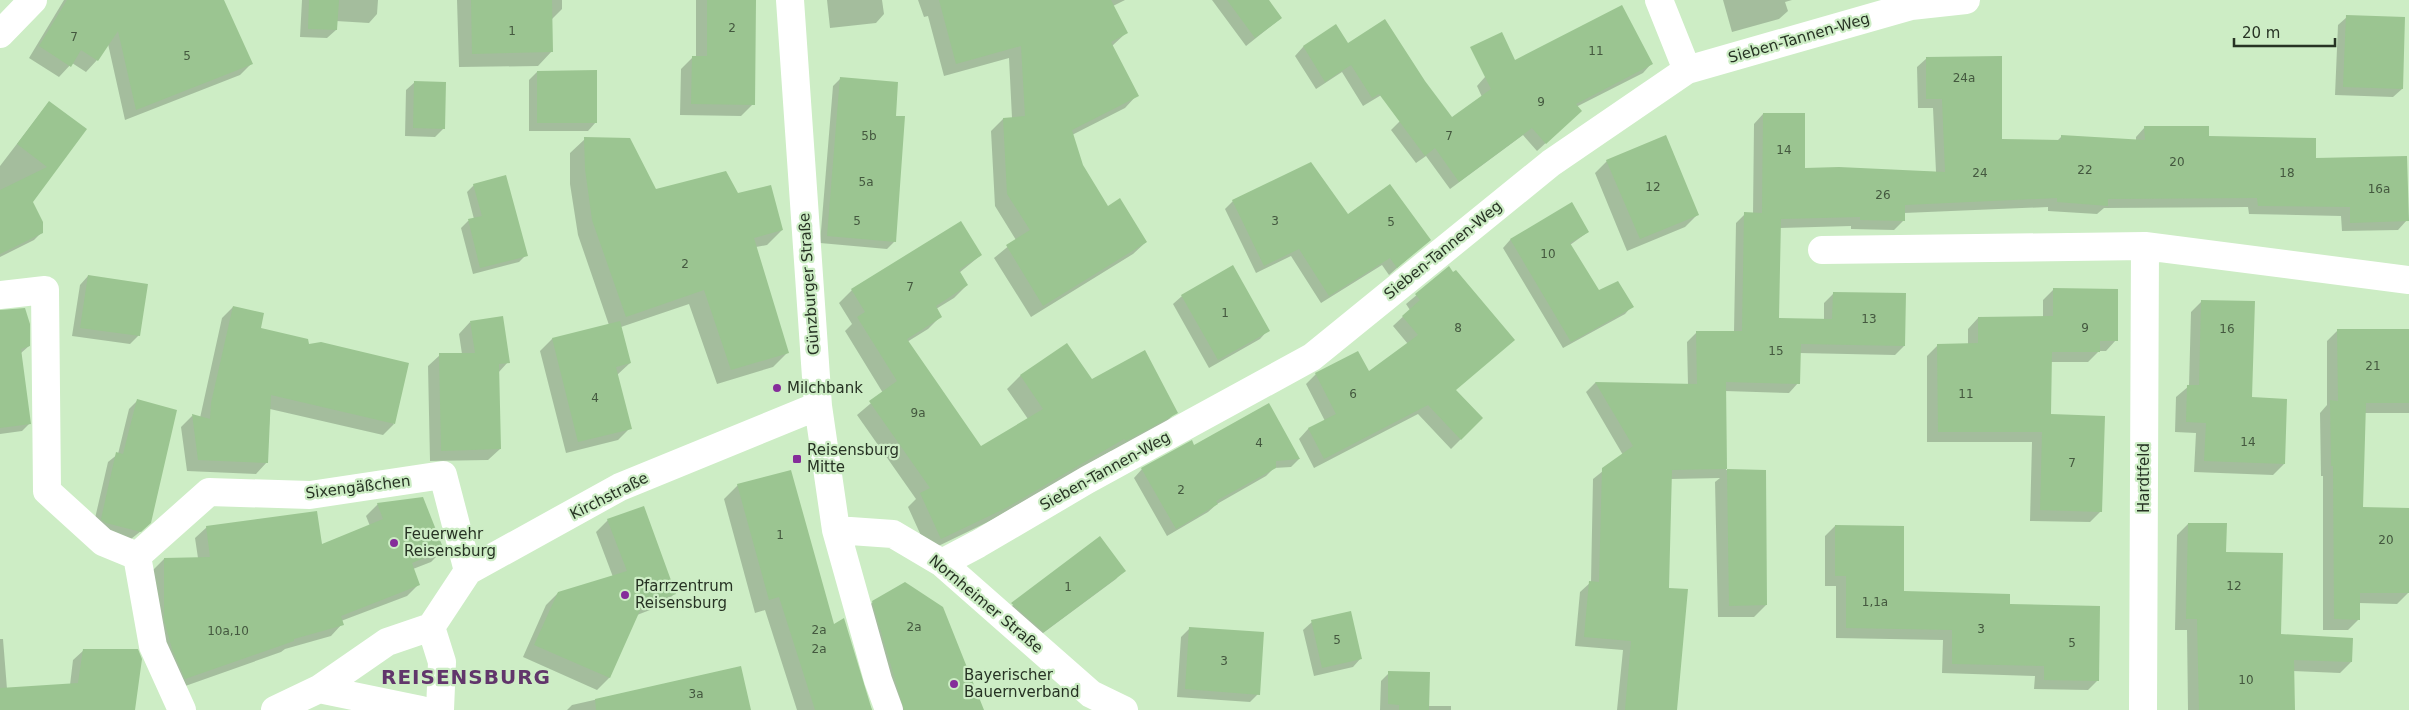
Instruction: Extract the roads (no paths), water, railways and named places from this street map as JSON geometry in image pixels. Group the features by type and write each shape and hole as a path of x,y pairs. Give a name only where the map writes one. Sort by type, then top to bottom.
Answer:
{"street":[{"path":"0,34 33,0"},
{"name":"Günzburger Straße","path":"790,0 818,406 836,530 878,680 889,710"},
{"path":"1659,0 1687,70"},
{"name":"Sieben-Tannen-Weg","path":"942,563 1087,480 1312,357 1551,163 1687,70 1911,6 1966,0"},
{"path":"1822,250 2145,246 2409,280"},
{"name":"Hardtfeld","path":"2144,710 2145,246"},
{"path":"0,295 45,290 47,491 103,542 137,556 153,646 182,710"},
{"name":"Kirchstraße","path":"468,571 620,488 818,406"},
{"name":"Sixengäßchen","path":"137,556 209,492 310,495 443,475 468,571"},
{"name":"Nornheimer Straße","path":"836,530 893,534 942,563 1091,694 1124,710"},
{"path":"276,710 319,689 387,642 430,627 450,602 468,571"},
{"path":"430,627 442,662 440,710"},
{"path":"319,689 421,710"}],"place":[{"name":"Milchbank","path":"777,388"},
{"name":"Reisensburg Mitte","path":"797,459"},
{"name":"Feuerwehr Reisensburg","path":"394,543"},
{"name":"Pfarrzentrum Reisensburg","path":"625,595"},
{"name":"Bayerischer Bauernverband","path":"954,684"}],"district":[{"name":"REISENSBURG","path":"466,677"}]}
